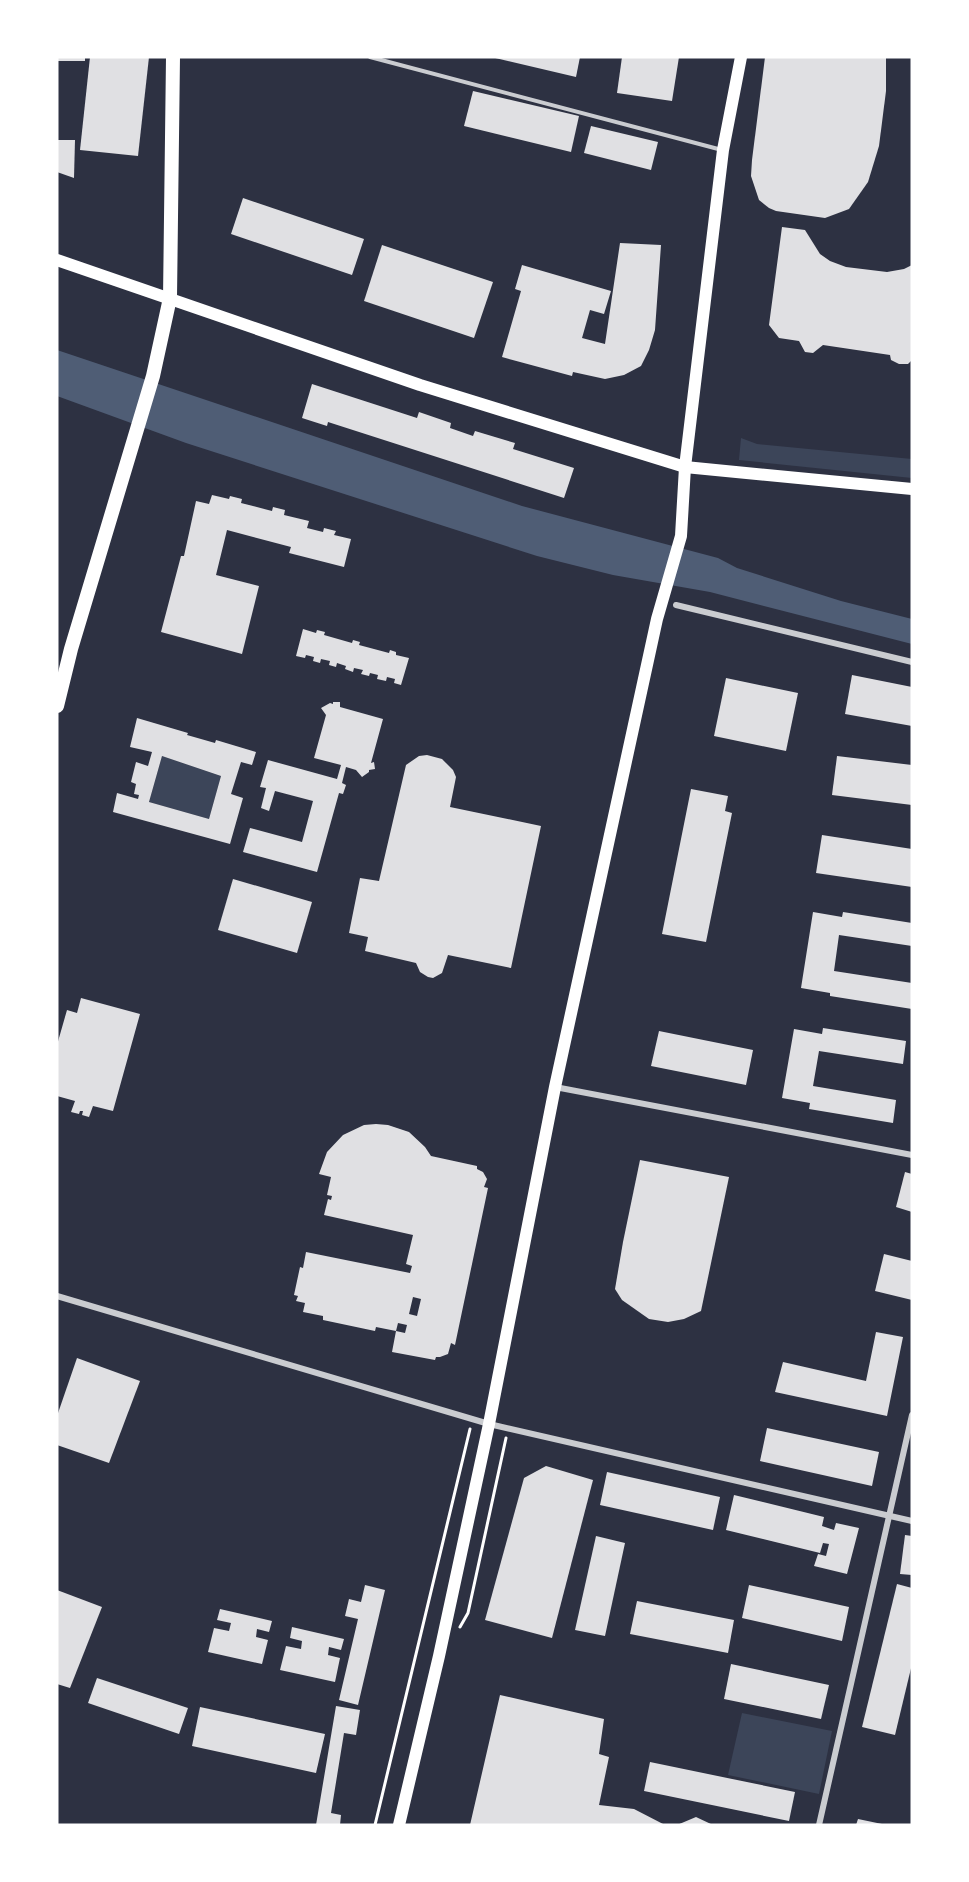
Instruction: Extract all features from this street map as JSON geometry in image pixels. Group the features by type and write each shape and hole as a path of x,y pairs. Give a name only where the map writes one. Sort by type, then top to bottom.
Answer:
{"main road":[{"path":"170,298 173,57"},
{"path":"399,1825 439,1656 489,1424 555,1087 657,619 681,536 685,467 723,150 741,57"},
{"path":"57,260 420,385 685,467 912,489"}],"street":[{"path":"676,605 912,662"},
{"path":"555,1087 912,1155"},
{"path":"57,1296 489,1424 912,1521"},
{"path":"819,1825 912,1415"}],"lane":[{"path":"370,57 723,150"},
{"path":"57,705 74,638 153,376 170,298"}],"path":[{"path":"375,1825 473,1419"}],"shaded area":[{"path":"57,350 522,506 718,558 737,568 841,601 912,619 912,644 710,592 613,575 537,556 186,443 57,396"},
{"path":"741,438 757,444 912,459 912,478 739,460"},
{"path":"162,756 221,776 209,819 149,802"},
{"path":"742,1713 832,1731 819,1794 728,1775"}],"building":[{"path":"57,57 85,57 85,61 57,61"},
{"path":"90,57 149,57 138,156 80,150"},
{"path":"491,57 580,57 576,77"},
{"path":"622,57 679,57 672,101 617,93"},
{"path":"765,57 886,57 886,91 879,146 868,182 849,209 825,218 776,211 759,200 751,176"},
{"path":"473,91 579,116 571,152 464,126"},
{"path":"591,126 658,142 651,170 584,153"},
{"path":"57,140 75,140 74,178 57,172"},
{"path":"243,198 364,239 352,275 231,234"},
{"path":"782,227 805,230 820,254 846,267 887,272 912,265 912,360 908,364 899,364 891,360 890,355 823,345 813,353 805,352 799,341 779,338 769,325"},
{"path":"620,243 661,245 655,330 641,366 624,375 605,379 573,372 572,376 502,357 521,291 515,289 522,265 611,291 604,314 590,310 582,338 605,344"},
{"path":"382,245 493,282 474,338 364,301"},
{"path":"312,384 417,418 419,412 451,423 450,428 473,436 475,431 515,443 513,449 574,468 564,498 328,422 327,426 302,418"},
{"path":"212,495 242,499 241,503 272,511 273,507 285,510 284,515 309,521 307,528 323,532 324,528 336,531 334,535 351,539 344,567 289,553 291,547 227,530 216,575 259,586 242,654 161,632 181,556 184,556 196,501 209,504"},
{"path":"303,629 316,633 317,630 325,632 324,635 352,643 353,640 360,642 359,645 389,653 390,650 396,652 396,655 409,658 401,685 394,683 395,679 387,677 386,681 377,679 378,675 361,674 363,670 354,668 353,672 337,663 336,667 329,665 330,661 321,659 320,663 313,661 314,657 296,656"},
{"path":"852,675 912,687 912,726 845,714"},
{"path":"726,678 798,693 786,751 714,736"},
{"path":"333,702 340,702 340,707 383,719 371,763 374,762 375,769 369,770 362,777 356,770 346,767 342,783 346,785 343,794 339,793 317,872 243,852 250,828 302,842 313,801 275,791 269,811 261,808 266,788 260,787 268,760 337,779 341,765 314,758 326,715 321,708"},
{"path":"137,718 215,743 216,740 256,752 252,765 241,762 231,794 243,798 230,844 113,812 117,793 138,799 139,795 134,794 136,784 131,782 136,762 148,766 152,752 130,747","holes":["162,756 221,776 209,819 149,802"]},
{"path":"427,755 442,759 453,770 456,777 450,807 541,826 511,968 448,955 442,973 433,978 428,977 420,972 416,963 365,951 368,937 349,933 360,878 379,881 406,765 419,756"},
{"path":"837,756 912,765 912,805 832,795"},
{"path":"691,789 728,796 725,811 732,813 706,942 662,934"},
{"path":"822,835 912,849 912,887 816,873"},
{"path":"233,879 312,902 297,953 218,930"},
{"path":"813,912 842,917 843,912 912,923 912,946 839,935 834,971 912,983 912,1009 830,996 830,993 801,988"},
{"path":"81,998 140,1014 113,1111 93,1106 89,1117 82,1115 83,1111 79,1114 71,1112 75,1101 57,1096 57,1045 67,1010 77,1013"},
{"path":"823,1028 906,1041 903,1064 819,1051 813,1086 896,1100 893,1123 809,1109 810,1103 782,1098 794,1029 822,1034"},
{"path":"659,1031 753,1050 746,1085 651,1066"},
{"path":"364,1125 388,1125 409,1132 431,1156 477,1166 477,1169 483,1172 487,1179 484,1187 488,1188 455,1345 451,1343 448,1354 436,1357 435,1360 392,1352 396,1331 376,1327 375,1331 323,1320 323,1316 303,1312 305,1303 296,1301 298,1296 294,1295 306,1252 410,1273 412,1266 406,1264 413,1235 324,1215 328,1199 331,1200 332,1196 327,1195 331,1177 319,1174 327,1152 343,1135","holes":["413,1297 421,1299 417,1316 409,1314","398,1323 407,1325 405,1333 396,1331"]},
{"path":"640,1160 729,1177 701,1311 684,1319 668,1322 649,1319 622,1300 615,1289"},
{"path":"905,1172 912,1174 912,1212 896,1207"},
{"path":"884,1254 912,1261 912,1300 875,1291"},
{"path":"876,1332 903,1337 887,1416 775,1392 783,1362 866,1381"},
{"path":"77,1358 140,1381 109,1463 57,1445 57,1416"},
{"path":"767,1428 879,1452 872,1486 760,1461"},
{"path":"546,1466 593,1480 552,1638 485,1620 524,1478"},
{"path":"607,1472 720,1497 713,1530 600,1505"},
{"path":"734,1495 824,1517 822,1526 834,1530 836,1523 859,1528 847,1574 814,1566 818,1554 826,1556 829,1544 823,1543 820,1553 726,1530"},
{"path":"905,1535 912,1536 912,1575 900,1574"},
{"path":"596,1536 625,1543 605,1636 575,1630"},
{"path":"897,1584 912,1588 912,1664 895,1735 862,1727"},
{"path":"365,1585 385,1590 358,1705 339,1700 358,1619 345,1616 349,1599 361,1602"},
{"path":"749,1585 849,1607 842,1641 742,1618"},
{"path":"57,1590 102,1607 70,1688 57,1684"},
{"path":"637,1601 734,1620 728,1653 630,1634"},
{"path":"220,1609 272,1621 269,1632 257,1629 256,1637 268,1640 262,1664 208,1652 214,1628 229,1631 231,1623 217,1620"},
{"path":"292,1627 344,1639 341,1650 329,1647 328,1655 340,1658 335,1682 280,1670 286,1646 301,1649 302,1641 290,1638"},
{"path":"731,1664 829,1685 821,1719 724,1699"},
{"path":"97,1678 188,1708 179,1734 88,1703"},
{"path":"500,1695 604,1719 599,1754 609,1757 599,1805 634,1809 665,1825 470,1825"},
{"path":"336,1706 360,1710 356,1735 344,1733 331,1813 341,1815 340,1825 316,1825"},
{"path":"200,1707 325,1734 316,1773 192,1746"},
{"path":"650,1762 795,1792 789,1821 644,1791"},
{"path":"696,1817 713,1825 677,1825"},
{"path":"858,1819 882,1824 882,1825 856,1825"}]}
